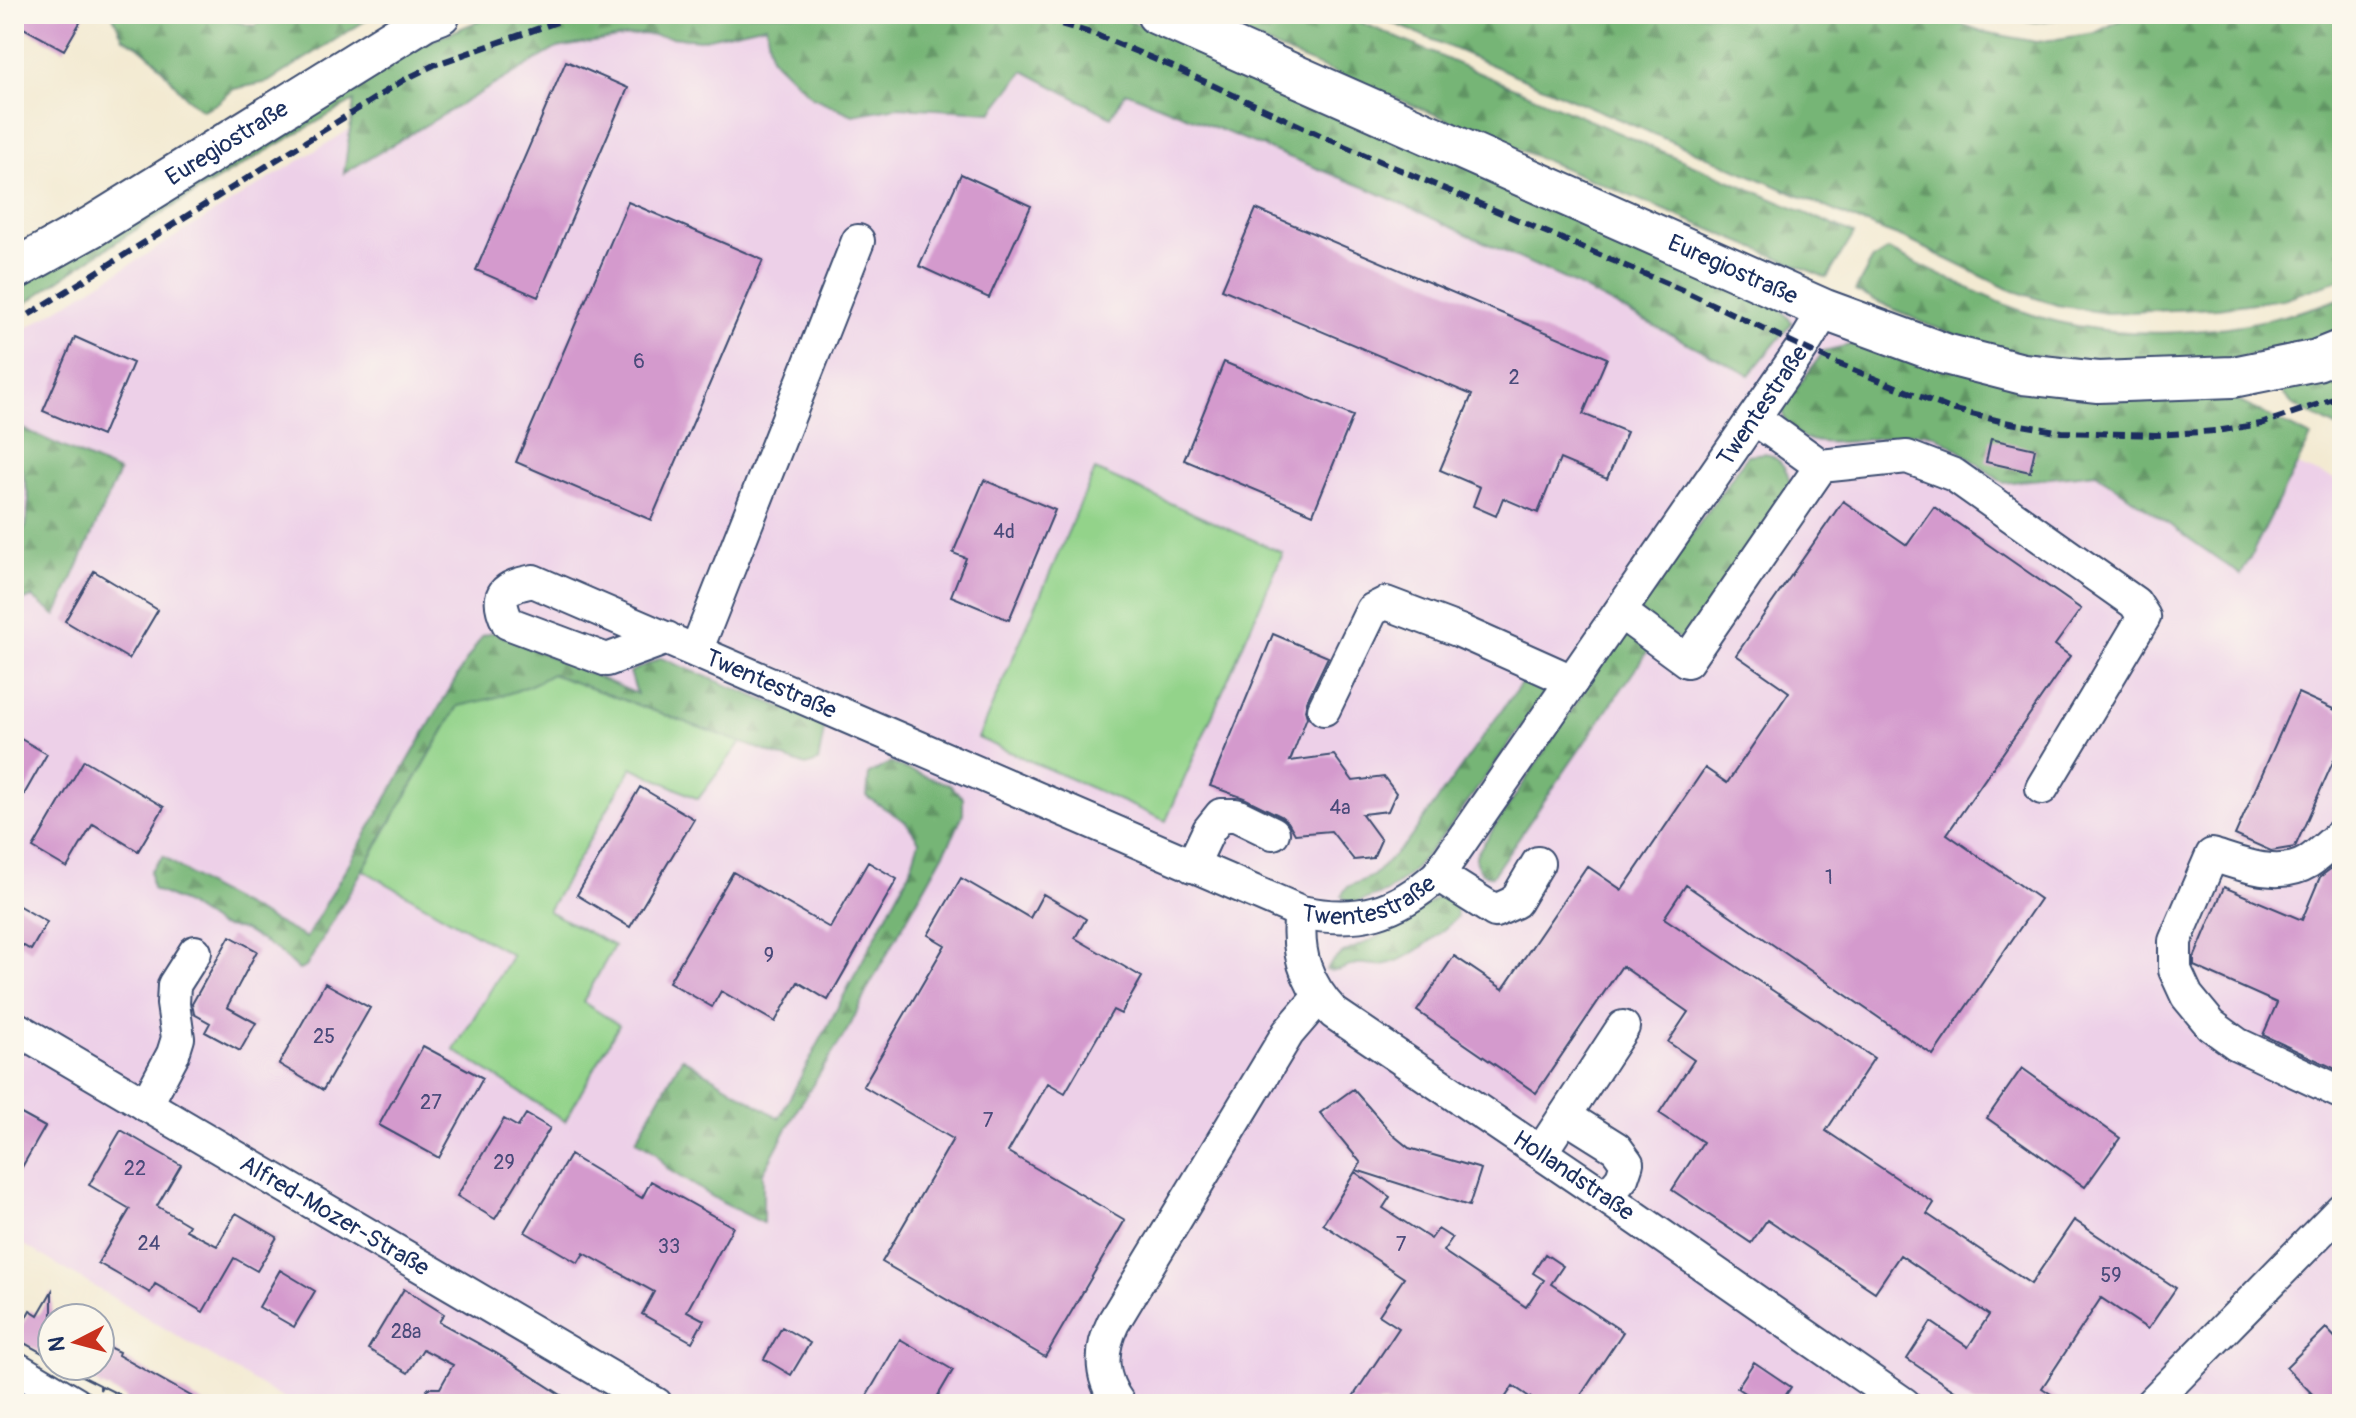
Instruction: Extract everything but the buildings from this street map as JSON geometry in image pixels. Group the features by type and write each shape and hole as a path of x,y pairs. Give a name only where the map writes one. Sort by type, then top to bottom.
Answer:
{"main road":[{"name":"Euregiostraße","path":"14,270 93,226 424,20 440,14"},
{"name":"Euregiostraße","path":"1157,14 1825,310 1945,354 2023,374 2098,382 2233,377 2317,360 2342,350"}],"street":[{"path":"696,651 858,241"},
{"name":"Twentestraße","path":"667,638 1301,912 1359,917 1392,908 1416,894 1438,875 1754,418 1825,310"},
{"path":"1754,418 1821,466 1907,457 1954,475 2135,603 2144,617 2042,788"},
{"path":"1620,612 1687,661 1821,466"},
{"path":"1324,709 1372,610 1386,603 1460,631 1572,681"},
{"path":"1192,866 1209,830 1221,815 1236,815 1273,833"},
{"path":"2342,834 2306,864 2281,870 2252,868 2212,855 2175,941 2175,970 2187,996 2211,1025 2237,1044 2342,1093"},
{"path":"1438,875 1495,911 1515,902 1538,863"},
{"name":"Hollandstraße","path":"1301,912 1299,947 1303,964 1319,997 1334,1013 1541,1152 1904,1404"},
{"path":"146,1105 173,1054 178,1038 173,1004 174,985 195,952"},
{"path":"1119,1404 1104,1374 1102,1356 1105,1339 1288,1033 1319,997"},
{"name":"Alfred-Mozer-Straße","path":"14,1027 656,1404"},
{"path":"1541,1152 1623,1027"},
{"path":"1565,1116 1616,1148 1627,1163 1622,1178 1606,1197"},
{"path":"2151,1404 2342,1209"},
{"path":"14,1367 76,1404"}],"shaded area":[{"path":"658,14 987,14 1805,305 2342,481 2342,1404 292,1404 14,1239 14,336 425,83"}],"green space":[{"path":"112,14 206,14 254,26 275,14 376,14 268,82 234,89 216,104 202,110 185,96 155,60 123,38"},
{"path":"495,14 1109,14 1159,32 1769,292 1792,323 1749,375 1562,278 1369,189 1126,92 1111,117 1024,71 992,112 897,107 853,115 812,97 771,57 766,25 700,40 641,34 557,48 344,173 354,101 138,228 14,312 14,286 407,51"},
{"path":"1194,14 1342,14 1854,234 1827,278"},
{"path":"1372,14 1933,14 1984,32 2037,42 2095,33 2133,14 2342,14 2342,279 2283,299 2217,308 2106,313 2057,305 2008,289 1908,240"},
{"path":"1989,14 2089,14 2036,22"},
{"path":"1888,250 2011,307 2092,329 2177,332 2219,328 2302,311 2342,298 2342,332 2230,360 2153,367 2029,355 1930,326 1855,291 1872,260"},
{"path":"1875,339 2079,398 2158,402 2230,397 2311,437 2241,575 2096,473 2003,483 1931,434 1822,442 1803,438 1789,427 1782,408 1824,351"},
{"path":"2342,367 2342,430 2293,405 2283,394 2284,384"},
{"path":"14,425 119,472 56,616 32,597 14,604 14,540 26,527 29,499 22,470 14,457"},
{"path":"1765,453 1783,466 1791,487 1685,643 1637,611 1748,455"},
{"path":"1095,470 1283,553 1166,821 978,738"},
{"path":"1626,628 1652,645 1492,876 1482,873 1476,863 1476,855"},
{"path":"493,632 637,694 630,672 661,658 825,725 818,762 806,766 552,674 506,694 458,706 306,967 299,970 278,951 244,930 219,926 182,902 152,889 150,871 163,856 210,888 306,938 466,661 482,636"},
{"path":"1530,671 1551,685 1450,827 1410,874 1387,892 1352,904 1341,896 1347,887 1373,876 1408,841"},
{"path":"552,674 741,742 698,799 632,767 548,911 614,946 583,1002 619,1025 565,1121 454,1050 512,955 363,870 458,706 506,694"},
{"path":"890,763 950,785 963,798 963,814 851,1024 798,1108 763,1173 763,1223 669,1170 656,1153 636,1140 682,1058 779,1118 910,871 919,841 906,822 867,797 869,774"},
{"path":"1438,896 1452,903 1457,917 1423,947 1392,963 1357,964 1326,970 1343,953 1394,927"}],"railway":[{"path":"14,324 404,80 434,65 580,14"},
{"path":"1027,14 1094,34 1171,66 1337,143 1682,290 1836,363 1951,409 2062,432 2156,435 2261,424 2342,396"}]}
